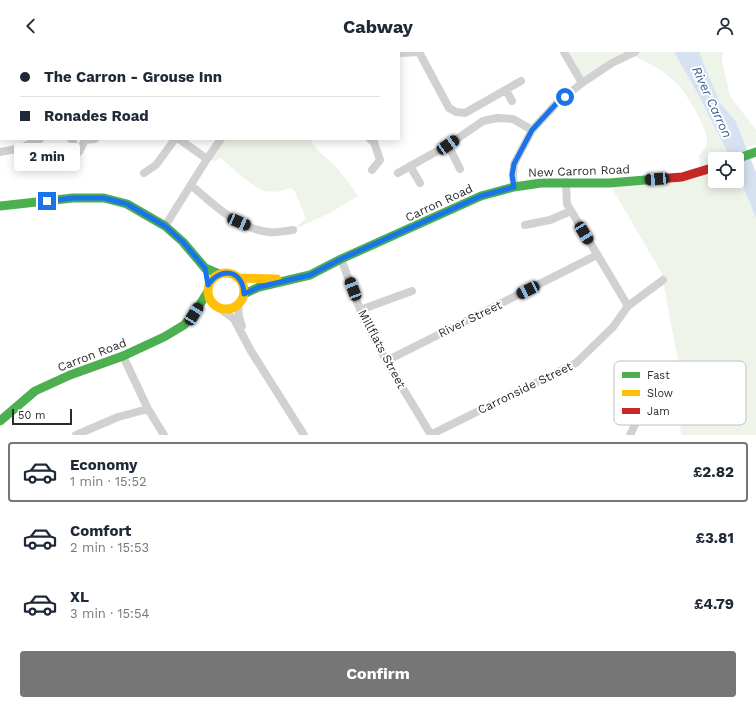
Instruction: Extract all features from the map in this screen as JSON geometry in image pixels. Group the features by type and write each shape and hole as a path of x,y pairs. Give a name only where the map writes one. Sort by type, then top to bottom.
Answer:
{"main road":[{"path":"744,156 756,152"},
{"name":"New Carron Road","path":"514,187 541,183 609,183 682,177 708,169"},
{"name":"Carron Road","path":"244,294 259,287 310,275 341,259 481,196 514,187"},
{"path":"0,206 73,198 104,198 127,204 165,226 183,242 205,268 220,274"},
{"path":"205,268 208,289 212,304 222,310 228,310 238,305 244,294 244,288 238,278 232,274 226,273 220,274 213,278 208,289"},
{"name":"Carron Road","path":"238,278 274,278 287,280"},
{"name":"Carron Road","path":"0,421 35,391 70,375 124,356 164,338 184,325 194,314 208,289"},
{"name":"Carron Road","path":"194,314 212,304"}],"street":[{"path":"400,53 420,52 449,108 456,112 465,113 521,81"},
{"path":"564,52 582,83"},
{"path":"514,187 512,175 514,164 532,130 556,104 582,83 612,63 635,52"},
{"path":"506,90 512,101"},
{"path":"398,173 448,145 483,121 496,118 513,119 532,130"},
{"path":"0,152 21,148 38,140"},
{"path":"72,140 74,152"},
{"path":"20,159 32,156 34,154 80,152 85,140"},
{"path":"144,173 156,165 173,140"},
{"path":"180,140 207,159"},
{"path":"165,226 220,140"},
{"path":"371,140 374,142 380,160 372,170"},
{"path":"27,145 34,154"},
{"path":"448,145 460,169"},
{"path":"410,166 420,183"},
{"path":"566,182 567,204 628,306"},
{"path":"191,185 226,214 257,230 269,232 293,230"},
{"path":"525,225 550,220 571,211"},
{"name":"River Street","path":"386,361 597,255"},
{"name":"Millflats Street","path":"341,259 360,310 386,361 431,435"},
{"name":"Carronside Street","path":"431,435 576,363 613,327 628,306 663,280"},
{"path":"360,310 412,291"},
{"path":"238,305 239,317 251,351"},
{"path":"222,310 234,319 251,351 304,435"},
{"path":"124,356 148,408 164,435"},
{"path":"76,435 118,417 148,408"},
{"path":"630,435 635,425"}],"shaded area":[{"path":"570,52 674,52 699,96 727,152 708,152 708,188 744,188 756,218 756,435 681,435 680,425 746,425 746,361 678,361 661,272 609,183 701,171 699,156 705,148 707,137 697,113 687,96 674,81 666,74 632,54 582,83 568,59"},
{"path":"699,52 723,52 722,61 730,96 756,130 756,146 753,145 746,148 735,120 720,103"},
{"path":"220,140 311,140 316,148 330,161 352,186 358,196 330,213 293,230 306,218 294,190 290,188 271,192 265,191 248,182 221,158 215,161 207,159"}],"water":[{"name":"River Carron","path":"674,52 699,52 720,103 735,120 756,172 756,218 744,188 744,152 727,152 699,96"}],"traffic: fast":[{"path":"744,156 756,152"},
{"path":"244,294 259,287 310,275 341,259 481,196 514,187 541,183 609,183 657,179"},
{"path":"0,206 73,198 104,198 127,204 165,226 183,242 205,268 219,274"},
{"path":"0,421 35,391 70,375 123,356 164,337 184,325 194,314 207,293"}],"traffic: slow":[{"path":"230,273 239,278 243,284 244,291 243,298 239,304 230,309 222,309 213,304 209,298 208,287 213,278 219,274 230,273"},
{"path":"238,278 277,279"}],"traffic: jam":[{"path":"657,179 682,177 708,169"}],"route":[{"path":"47,201 73,198 104,198 127,204 165,226 183,242 205,268 208,285 213,278 220,274 232,274 242,282 244,294 259,287 310,275 341,259 481,196 514,187 512,175 514,164 532,130 556,104 565,97"}]}
